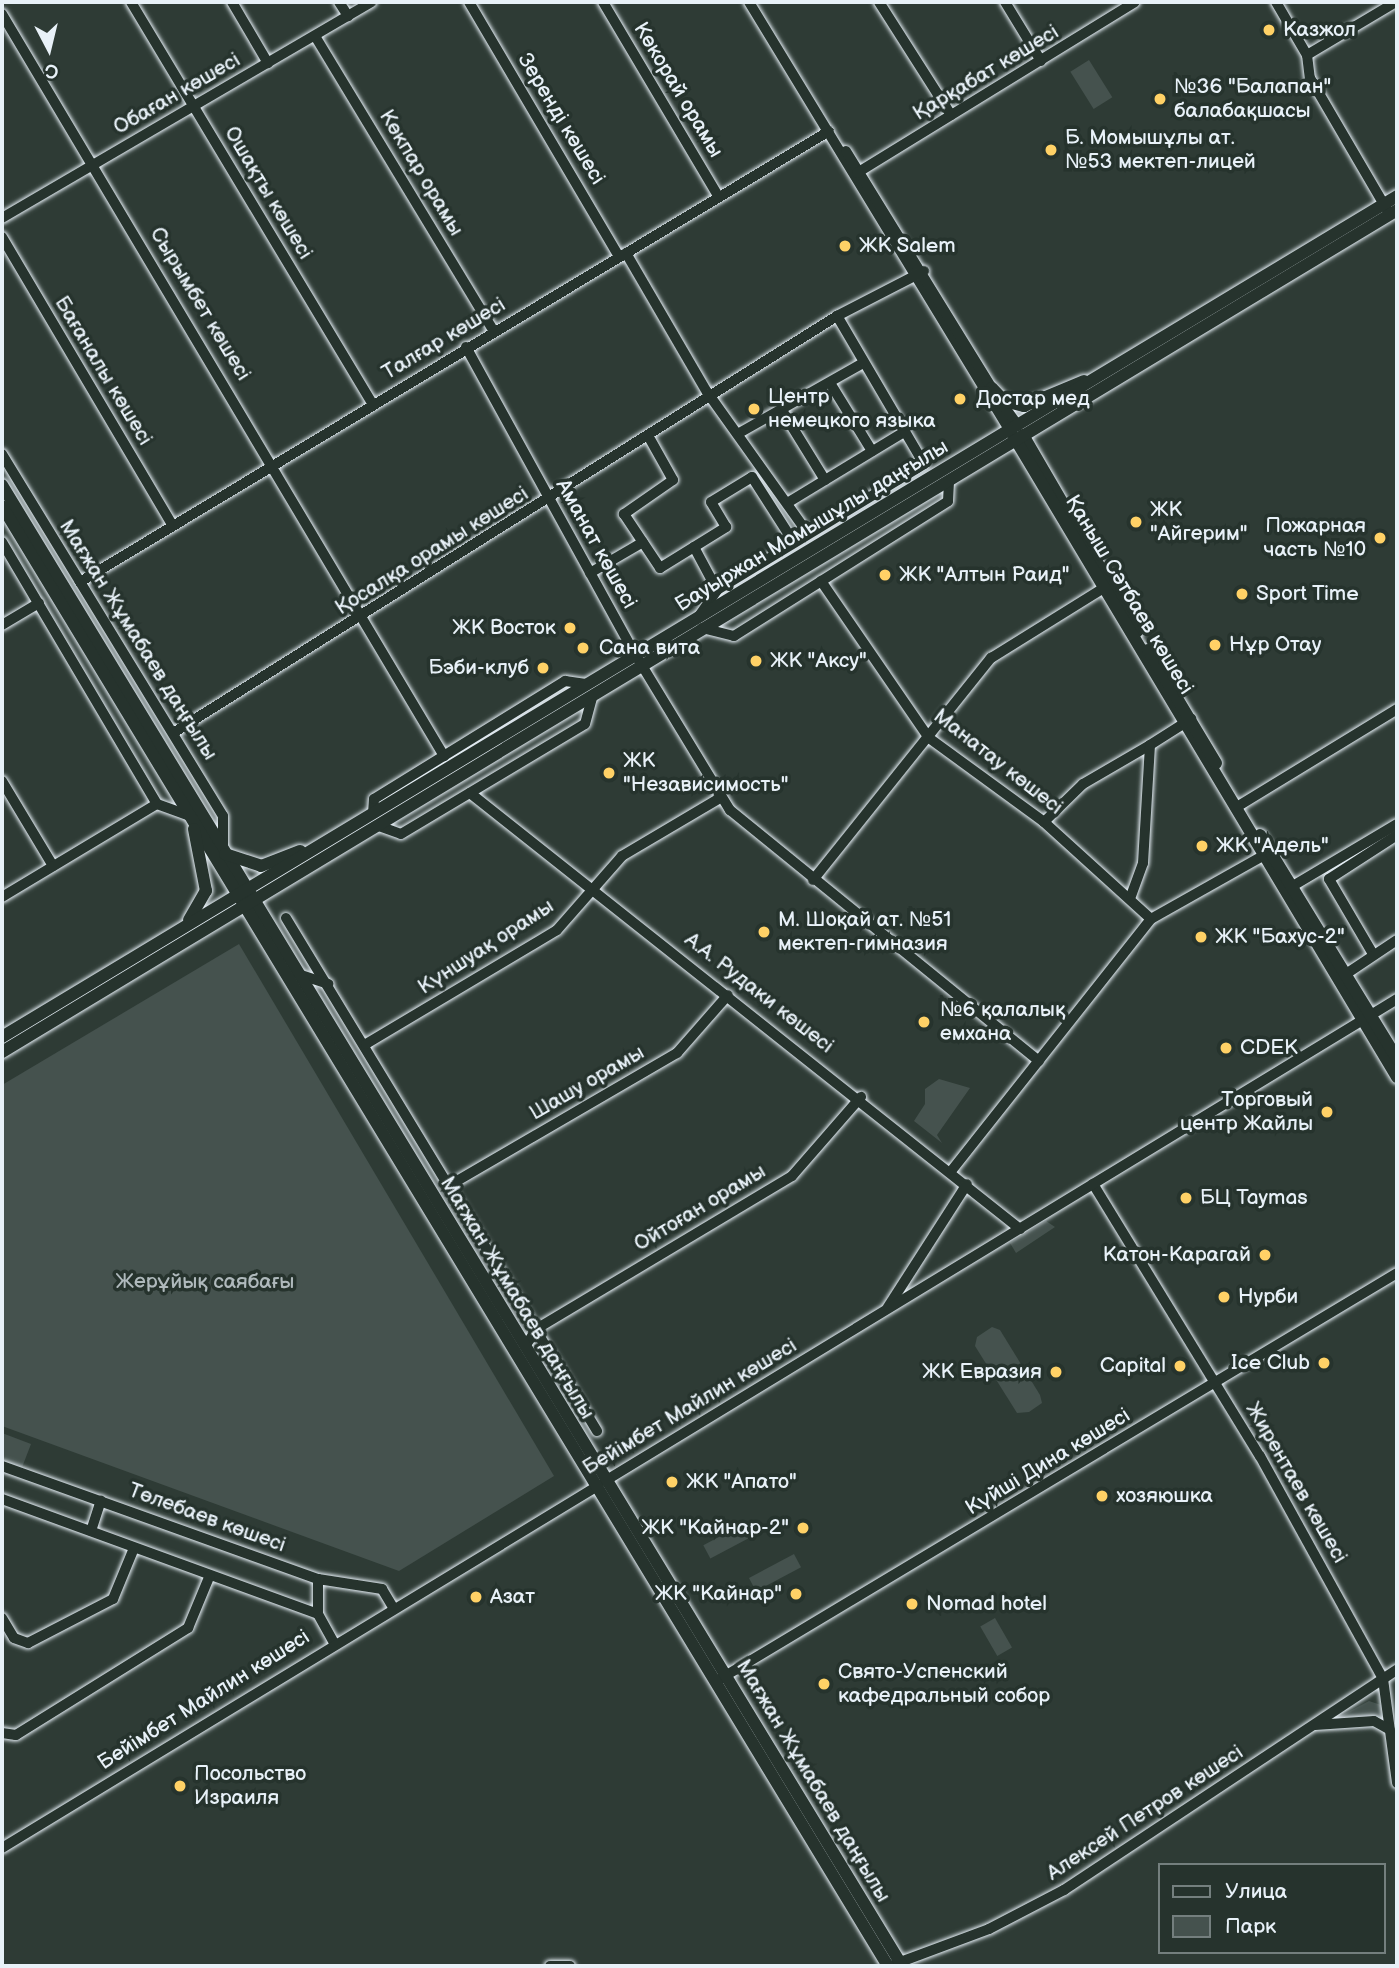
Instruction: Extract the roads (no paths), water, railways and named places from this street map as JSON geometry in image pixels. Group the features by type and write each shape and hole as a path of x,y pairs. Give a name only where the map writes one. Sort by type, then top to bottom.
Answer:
{"main road":[{"name":"Бауыржан Момышұлы даңғылы","path":"700,622 1021,442 1390,210 1397,196"},
{"name":"Бауыржан Момышұлы даңғылы","path":"2,1037 183,928 379,826 589,690 881,508 1101,376 1390,210"},
{"path":"992,388 1024,406 1101,376"},
{"name":"Қаныш Сәтбаев көшесі","path":"1014,429 1102,589 1240,805 1367,1018 1397,1059"},
{"name":"Қаныш Сәтбаев көшесі","path":"1021,442 1263,856 1346,974 1397,1077"},
{"name":"Мағжан Жұмабаев даңғылы","path":"2,485 224,852 245,897 895,1965"},
{"name":"Мағжан Жұмабаев даңғылы","path":"2,506 190,818 298,974 525,1346 600,1484"},
{"name":"Бауыржан Момышұлы даңғылы","path":"2,1052 245,897 317,847 589,690"},
{"path":"183,928 206,891 190,818"},
{"path":"224,852 261,866 317,847"}],"street":[{"name":"Ошақты көшесі","path":"131,2 373,404"},
{"path":"232,2 268,63"},
{"path":"339,2 348,16"},
{"name":"Обаған көшесі","path":"2,218 371,2"},
{"name":"Зеренді көшесі","path":"469,2 710,396 741,432 806,531"},
{"name":"Көкорай орамы","path":"603,2 719,197"},
{"name":"Қаныш Сәтбаев көшесі","path":"750,2 992,388 1014,429"},
{"path":"879,2 951,115"},
{"path":"1004,2 1041,61"},
{"name":"Қарқабат көшесі","path":"857,173 1135,2"},
{"path":"1276,2 1307,55 1311,78 1390,210"},
{"path":"1307,55 1396,2"},
{"name":"Сырымбет көшесі","path":"2,14 274,464 444,756"},
{"name":"Көкпар орамы","path":"315,36 494,331"},
{"name":"Талғар көшесі","path":"80,582 466,347 829,131"},
{"name":"Бағаналы көшесі","path":"2,236 172,525"},
{"name":"Қаныш Сәтбаев көшесі","path":"920,274 1014,429"},
{"name":"Қосалқа орамы көшесі","path":"173,733 650,439 710,396 837,316 920,274"},
{"path":"837,316 924,464 806,531 718,590 700,622 733,636 948,501 949,484"},
{"name":"Аманат көшесі","path":"466,347 638,659 720,798 813,880 1039,1062"},
{"path":"741,432 783,412 863,363"},
{"path":"830,383 872,451"},
{"path":"783,412 825,480"},
{"path":"789,502 904,432"},
{"path":"650,439 673,480 624,514 660,568 726,527 711,502 752,477 793,541"},
{"name":"Мағжан Жұмабаев даңғылы","path":"2,454 223,816 224,852"},
{"path":"873,493 881,508"},
{"path":"2,542 156,804 190,818"},
{"path":"590,573 643,542"},
{"path":"694,547 718,590"},
{"name":"Манатау көшесі","path":"821,581 929,738 1044,822 1131,896 1151,919"},
{"path":"813,880 991,658 1102,589"},
{"path":"2,625 39,603"},
{"path":"373,813 374,799 565,681 589,690 585,724 401,834 379,826"},
{"path":"1240,805 1397,709"},
{"path":"1044,822 1083,784 1187,722"},
{"path":"1131,896 1143,863 1150,745"},
{"path":"2,781 53,866"},
{"name":"А.А. Рудаки көшесі","path":"470,793 598,888 729,995 953,1170 1020,1228"},
{"name":"Күншуақ орамы","path":"366,1044 557,930 598,888 622,856 720,798"},
{"path":"2,897 156,804"},
{"path":"1288,889 1397,824"},
{"path":"1373,954 1329,879 1397,835"},
{"path":"953,1170 1151,919 1263,856"},
{"path":"286,918 366,1044 538,1328 597,1431"},
{"path":"1346,974 1397,940"},
{"path":"298,974 328,984"},
{"name":"Шашу орамы","path":"450,1185 677,1053 729,995"},
{"name":"Бейімбет Майлин көшесі","path":"2,1848 393,1607 886,1311 1397,999"},
{"name":"Ойтоған орамы","path":"538,1328 792,1175 861,1097"},
{"path":"886,1311 967,1184"},
{"name":"Жирентаев көшесі","path":"1093,1184 1217,1384 1383,1679 1397,1783"},
{"name":"Күйші Дина көшесі","path":"721,1678 1217,1384 1397,1273"},
{"path":"525,1346 538,1328"},
{"name":"Төлебаев көшесі","path":"2,1466 318,1578 382,1589 393,1607"},
{"path":"2,1499 318,1614"},
{"path":"91,1531 101,1501"},
{"path":"2,1618 14,1638 28,1643 100,1605 117,1594 134,1548"},
{"path":"2,1733 16,1735 188,1628 210,1575"},
{"path":"318,1578 318,1614 334,1643"},
{"name":"Алексей Петров көшесі","path":"895,1965 989,1929 1064,1890 1397,1670"},
{"path":"1315,1725 1374,1721 1390,1730"},
{"path":"550,1966 570,1966"}],"place":[{"name":"Казжол","path":"1269,30"},
{"name":"№36 \"Балапан\" балабақшасы","path":"1160,99"},
{"name":"Б. Момышұлы ат. №53 мектеп-лицей","path":"1051,150"},
{"name":"ЖК Salem","path":"845,246"},
{"name":"Достар мед","path":"960,399"},
{"name":"Центр немецкого языка","path":"754,409"},
{"name":"ЖК \"Айгерим\"","path":"1136,522"},
{"name":"Пожарная часть №10","path":"1380,538"},
{"name":"ЖК \"Алтын Раид\"","path":"885,575"},
{"name":"Sport Time","path":"1242,594"},
{"name":"ЖК Восток","path":"570,628"},
{"name":"Нұр Отау","path":"1215,645"},
{"name":"Сана вита","path":"583,648"},
{"name":"ЖК \"Аксу\"","path":"756,661"},
{"name":"Бэби-клуб","path":"543,668"},
{"name":"ЖК \"Независимость\"","path":"609,773"},
{"name":"ЖК \"Адель\"","path":"1202,846"},
{"name":"М. Шоқай ат. №51 мектеп-гимназия","path":"764,932"},
{"name":"ЖК \"Бахус-2\"","path":"1201,937"},
{"name":"№6 қалалық емхана","path":"924,1022"},
{"name":"CDEK","path":"1226,1048"},
{"name":"Торговый центр Жайлы","path":"1327,1112"},
{"name":"БЦ Taymas","path":"1186,1198"},
{"name":"Катон-Карагай","path":"1265,1255"},
{"name":"Нурби","path":"1224,1297"},
{"name":"Ice Club","path":"1324,1363"},
{"name":"Capital","path":"1180,1366"},
{"name":"ЖК Евразия","path":"1056,1372"},
{"name":"ЖК \"Апато\"","path":"672,1482"},
{"name":"хозяюшка","path":"1102,1496"},
{"name":"ЖК \"Кайнар-2\"","path":"803,1528"},
{"name":"ЖК \"Кайнар\"","path":"796,1594"},
{"name":"Азат","path":"476,1597"},
{"name":"Nomad hotel","path":"912,1604"},
{"name":"Свято-Успенский кафедральный собор","path":"824,1684"},
{"name":"Посольство Израиля","path":"180,1786"}],"park label":[{"name":"Жерұйық саябағы","path":"205,1282"}]}
